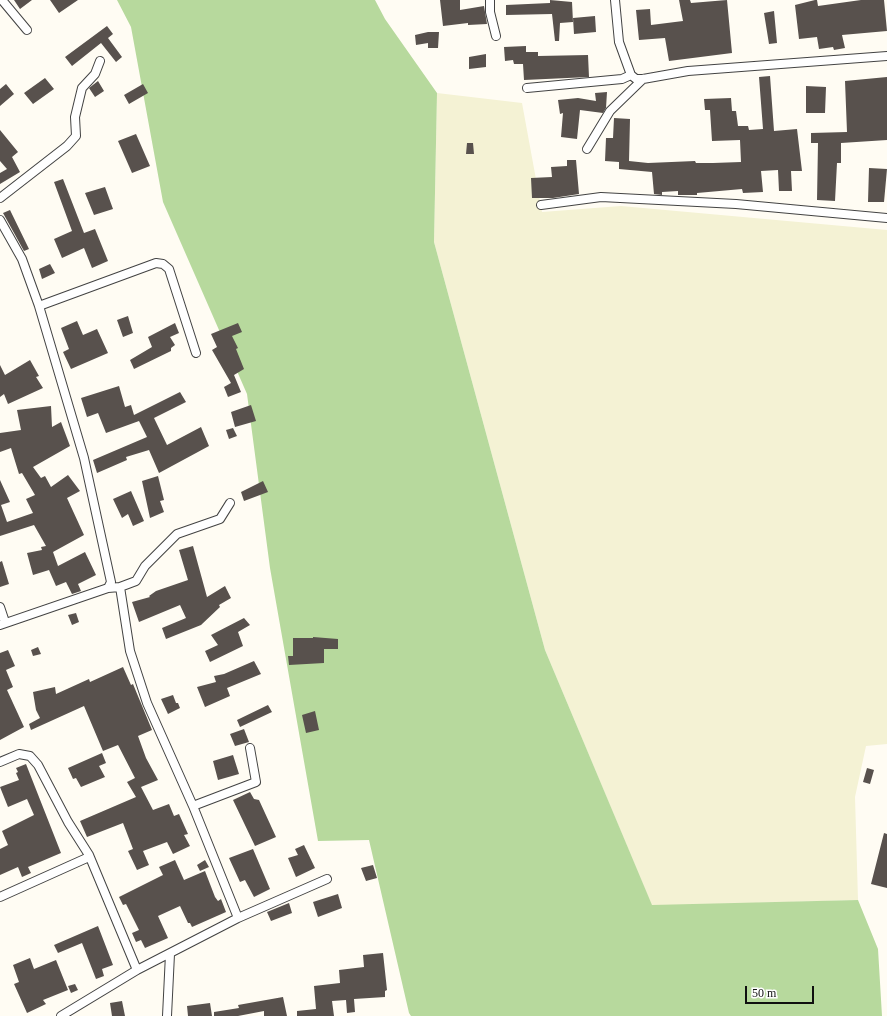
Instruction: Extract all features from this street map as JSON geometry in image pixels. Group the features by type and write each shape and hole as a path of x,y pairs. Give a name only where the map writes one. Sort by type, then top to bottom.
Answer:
{"street":[{"path":"2,0 27,30"},
{"path":"490,0 490,12 496,36"},
{"path":"615,0 619,42 631,75 636,79 688,71 887,56"},
{"path":"0,198 61,151 76,136 75,117 82,88 95,74 100,61"},
{"path":"527,88 622,79 631,75"},
{"path":"587,149 610,111 643,79"},
{"path":"541,204 601,197 736,204 887,218"},
{"path":"0,220 22,259 39,306 84,458 111,582 108,588"},
{"path":"39,306 156,263 163,264 169,269 196,353"},
{"path":"0,608 3,624 108,588 120,587 136,581 145,566 177,534 220,519 230,504"},
{"path":"120,587 130,651 147,703 193,806 238,918"},
{"path":"193,806 256,782 250,748"},
{"path":"0,762 19,754 30,756 38,765 68,822 89,857 137,970"},
{"path":"0,897 89,857"},
{"path":"61,1016 137,970 238,918 327,879"},
{"path":"167,1016 170,954"}],"shaded area":[{"path":"437,93 522,103 542,212 621,206 887,230 887,744 866,746 855,797 858,900 652,906 545,650 434,242"}],"green space":[{"path":"117,0 375,0 385,19 437,93 434,242 545,650 652,905 858,900 878,949 882,1016 411,1016 409,1013 369,840 318,841 270,568 247,394 163,202 131,27"}],"building":[{"path":"14,0 32,0 20,9"},
{"path":"50,0 78,0 59,13"},
{"path":"440,0 460,0 460,10 484,6 487,24 468,25 468,23 443,26"},
{"path":"550,0 572,2 573,22 560,23 559,41 555,41 552,14 506,15 506,5 550,3"},
{"path":"679,0 690,0 691,3 727,0 732,53 669,61 665,38 639,40 636,10 650,9 651,25 683,21"},
{"path":"817,0 818,6 861,0 884,0 887,31 842,35 845,48 834,50 833,47 819,49 817,37 799,39 795,5"},
{"path":"774,11 777,43 769,44 764,13"},
{"path":"595,16 596,32 574,34 573,18"},
{"path":"107,26 113,34 108,38 122,57 116,62 101,43 72,66 65,57"},
{"path":"428,32 439,32 438,48 428,48 428,43 416,45 415,35"},
{"path":"526,46 526,52 538,52 538,56 588,55 589,77 524,80 523,64 514,64 513,60 505,61 504,47"},
{"path":"486,54 486,67 469,69 469,57"},
{"path":"770,76 774,131 797,129 802,171 791,171 792,191 779,191 778,170 761,171 763,192 743,193 742,189 697,193 697,195 678,195 678,191 662,192 662,195 654,194 652,172 619,169 619,162 605,161 606,138 613,138 614,118 630,119 629,161 648,163 695,161 696,163 741,162 740,140 712,141 710,110 705,110 704,99 731,98 732,111 736,111 738,126 748,126 749,130 763,129 759,77"},
{"path":"887,77 887,140 841,143 841,163 837,163 835,201 817,200 818,143 811,143 811,133 847,132 845,81"},
{"path":"45,78 54,89 33,104 24,93"},
{"path":"98,81 104,91 95,97 89,88"},
{"path":"6,84 14,94 0,106 0,89"},
{"path":"143,84 148,93 129,104 124,95"},
{"path":"806,86 826,87 825,113 806,113"},
{"path":"607,92 606,108 603,113 580,110 577,139 561,137 563,113 560,114 558,100 578,98 596,101 595,93"},
{"path":"0,130 18,152 12,157 20,172 0,184 0,173 7,169 0,161"},
{"path":"136,134 150,166 132,173 118,141"},
{"path":"467,143 473,143 474,154 466,154"},
{"path":"567,160 576,160 579,194 553,198 532,198 531,178 552,177 551,167 567,166"},
{"path":"869,168 887,169 884,202 868,202"},
{"path":"63,179 84,233 95,229 108,261 92,268 84,248 62,258 54,239 72,231 54,182"},
{"path":"105,187 113,209 94,215 85,193"},
{"path":"10,210 29,249 24,251 3,213"},
{"path":"50,264 55,273 42,279 39,269"},
{"path":"128,316 133,333 123,337 117,320"},
{"path":"77,321 83,335 97,329 108,353 71,369 63,352 69,349 61,328"},
{"path":"175,323 179,333 170,337 175,345 171,348 171,351 134,369 130,360 152,347 148,337"},
{"path":"238,323 242,332 232,336 238,348 236,349 244,369 234,375 241,392 228,397 224,387 231,383 212,350 217,347 211,334"},
{"path":"30,360 39,376 36,377 43,388 8,404 4,394 0,397 0,365 5,375"},
{"path":"119,386 125,407 131,405 134,415 180,392 186,402 154,418 167,445 201,427 209,446 159,473 149,450 126,457 127,460 97,473 93,460 147,437 139,421 106,433 98,413 87,417 81,398"},
{"path":"251,405 256,421 235,427 231,412"},
{"path":"51,406 52,427 61,422 70,446 33,467 41,478 45,476 51,487 68,475 80,491 67,498 84,535 53,552 58,566 85,552 96,575 78,584 81,591 72,594 66,582 56,586 49,570 33,575 27,553 42,550 41,547 46,546 34,525 0,536 0,480 10,502 1,505 7,522 33,513 26,499 35,495 22,473 19,474 11,448 0,452 0,433 21,430 17,410"},
{"path":"233,428 237,436 229,439 226,430"},
{"path":"158,476 164,500 160,501 164,512 150,518 142,481"},
{"path":"263,481 268,492 244,501 241,492"},
{"path":"131,491 144,521 133,526 128,514 122,518 113,499"},
{"path":"193,546 207,597 225,586 231,598 219,605 220,607 201,625 166,639 162,628 186,618 180,605 139,622 132,602 150,597 149,596 156,591 188,580 179,550"},
{"path":"2,561 9,584 0,587 0,562"},
{"path":"76,613 79,622 72,625 68,615"},
{"path":"244,618 250,625 238,632 243,646 210,662 205,651 218,645 211,635"},
{"path":"313,637 338,639 338,649 324,649 324,663 289,665 288,656 293,656 293,638"},
{"path":"38,647 41,654 33,656 31,650"},
{"path":"8,650 15,666 6,670 13,687 7,690 24,727 0,740 0,653"},
{"path":"254,661 261,674 227,688 230,696 205,707 197,687 216,682 214,676 224,674"},
{"path":"123,667 131,685 133,684 152,730 138,736 146,758 158,780 141,787 153,810 169,804 174,816 179,814 188,834 184,835 190,846 173,854 167,842 143,851 149,865 137,870 128,851 133,849 123,823 87,837 80,821 136,797 127,782 135,778 118,745 103,751 84,706 31,730 29,724 40,718 36,710 33,692 55,687 56,694 89,679 90,682"},
{"path":"173,695 180,708 168,714 161,699"},
{"path":"268,705 272,712 240,727 237,720"},
{"path":"315,711 319,730 306,733 302,715"},
{"path":"244,729 249,742 235,746 230,734"},
{"path":"102,753 106,763 99,766 105,777 81,787 76,778 73,779 68,768"},
{"path":"233,755 239,774 218,780 213,761"},
{"path":"26,764 61,853 28,867 31,873 22,877 18,867 0,875 0,849 8,845 2,831 34,815 27,799 8,807 0,787 19,780 16,773 18,772 16,768"},
{"path":"867,768 874,770 870,784 863,782"},
{"path":"250,792 254,799 259,800 276,837 255,846 233,800"},
{"path":"884,833 887,834 887,888 871,884"},
{"path":"304,845 315,868 296,877 288,858 298,855 295,849"},
{"path":"253,849 270,889 254,897 245,880 240,882 229,858"},
{"path":"175,860 184,880 205,871 215,897 218,901 221,899 226,912 192,927 190,923 188,923 180,906 158,916 168,938 145,948 141,940 136,942 132,933 139,930 126,904 123,905 119,897 163,875 159,867"},
{"path":"205,860 209,867 200,871 197,865"},
{"path":"373,865 377,878 366,881 361,868"},
{"path":"338,894 342,908 318,917 313,902"},
{"path":"289,903 292,913 271,921 267,912"},
{"path":"98,926 113,965 102,969 104,976 96,979 82,943 58,953 54,945"},
{"path":"383,953 387,990 385,991 385,997 354,999 355,1012 347,1013 346,1000 332,1001 334,1016 297,1016 297,1011 316,1009 314,986 340,983 339,970 364,967 363,955"},
{"path":"30,958 34,969 56,960 68,990 43,1000 46,1004 27,1013 14,984 19,982 13,965"},
{"path":"75,984 78,990 71,993 68,986"},
{"path":"283,997 287,1016 264,1016 264,1011 238,1016 214,1016 214,1012 239,1008 238,1005"},
{"path":"122,1001 125,1016 112,1016 110,1003"},
{"path":"210,1003 212,1016 188,1016 187,1006"}]}
